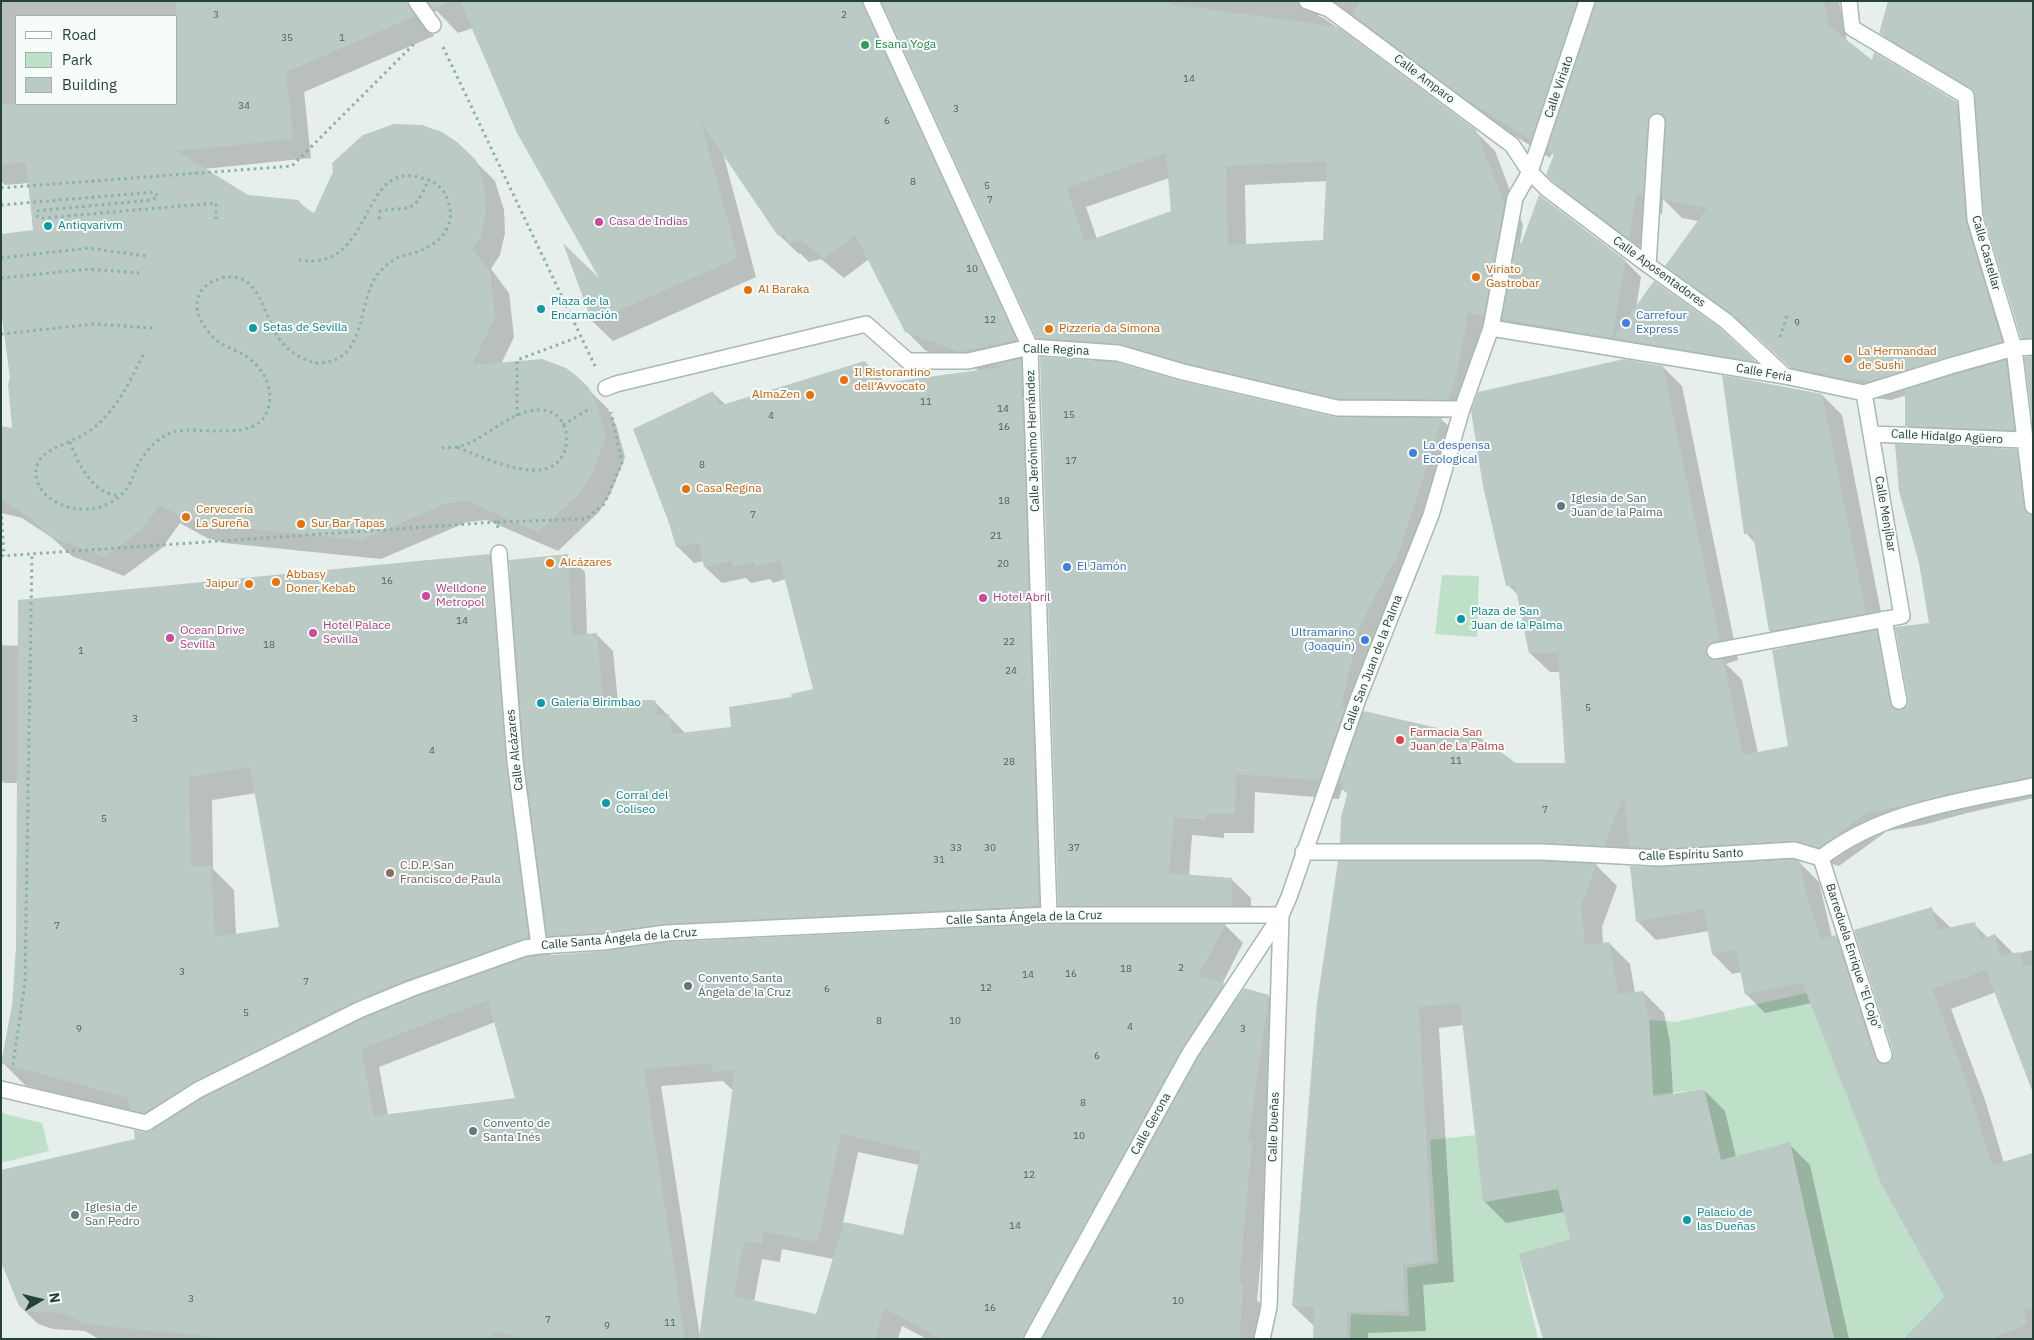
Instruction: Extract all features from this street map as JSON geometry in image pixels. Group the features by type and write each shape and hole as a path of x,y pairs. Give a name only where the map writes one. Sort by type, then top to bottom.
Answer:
{"street":[{"path":"416,1 433,25"},
{"name":"Calle Jerónimo Hernández","path":"871,1 1030,348 1050,915"},
{"name":"Calle Amparo","path":"1306,1 1329,9 1512,145 1530,172"},
{"name":"Calle Viriato","path":"1491,328 1515,198 1530,172 1587,1"},
{"name":"Calle Castellar","path":"1849,1 1852,28 1966,96 1975,219 2014,348 2033,506"},
{"path":"1648,265 1657,122"},
{"name":"Calle Aposentadores","path":"1530,172 1546,188 1726,321 1785,376"},
{"name":"Calle Regina","path":"606,388 866,324 908,361 968,361 1030,348 1118,353 1183,372 1337,408 1462,409"},
{"name":"Calle Feria","path":"1491,328 1785,376 1864,393 2014,348 2033,346"},
{"name":"Calle San Juan de la Palma","path":"1281,915 1358,699 1431,515 1462,409 1491,328"},
{"name":"Calle Menjíbar","path":"1715,651 1902,616 1864,393"},
{"name":"Calle Hidalgo Agüero","path":"1871,434 2024,440"},
{"name":"Calle Alcázares","path":"499,553 515,760 539,946"},
{"path":"1884,619 1899,701"},
{"path":"1821,858 1874,827 1928,807 2033,786"},
{"name":"Calle Espíritu Santo","path":"1303,852 1542,852 1659,858 1794,850 1821,858"},
{"name":"Barreduela Enrique \"El Cojo\"","path":"1821,858 1884,1055"},
{"name":"Calle Santa Ángela de la Cruz","path":"5,1089 146,1123 198,1090 359,1010 410,989 525,948 539,946 603,942 666,933 1050,915 1281,915"},
{"name":"Calle Gerona","path":"1032,1339 1190,1053 1281,915"},
{"name":"Calle Dueñas","path":"1262,1339 1269,1307 1281,915"}],"path":[{"path":"1,188 292,166 433,25 606,388 622,463 604,504 586,519 498,522 2,556 1,510"},
{"path":"142,355 127,387 105,418 96,426 70,442 52,449 38,463 37,480 40,489 47,497 63,506 89,510 102,507 117,500 128,486 147,450 171,432 186,430 240,431 259,423 266,414 270,394 268,382 260,368 246,356 213,338 202,323 196,308 204,287 214,280 228,277 238,278 251,285 262,301 275,332 283,344 294,354 308,362 319,363 338,358 350,348 357,337 365,301 374,279 392,261 423,250 437,242 445,234 450,223 451,211 449,202 437,184 413,176 400,178 381,189 373,200 355,238 340,251 326,259 299,260"},
{"path":"379,220 380,211 408,209 414,206 421,197 427,183"},
{"path":"1,205 154,192 158,196 152,200 45,210 38,211 36,214 39,218 44,218 216,203 216,219"},
{"path":"1,258 89,248 146,256"},
{"path":"1,278 89,269 141,273"},
{"path":"1,334 95,324 152,328"},
{"path":"516,416 517,360 581,336"},
{"path":"563,425 597,405"},
{"path":"442,448 457,447 516,416 542,410 554,415 563,425 568,441 564,455 555,464 546,469 537,470 520,468 476,455 457,447"},
{"path":"70,442 86,476 101,488 120,496"},
{"path":"498,522 499,553"},
{"path":"5,1089 25,982 32,554"}],"green space":[{"path":"1442,575 1479,576 1477,637 1435,634"},
{"path":"1807,993 1883,1188 1944,1297 1903,1339 1834,1339 1789,1143 1721,1160 1704,1089 1653,1095 1649,1020 1676,1022"},
{"path":"1,1113 42,1123 49,1151 1,1163"},
{"path":"1475,1135 1484,1202 1558,1189 1570,1239 1518,1254 1538,1339 1350,1339 1351,1314 1409,1316 1407,1268 1438,1263 1430,1140"}],"building":[{"name":"Setas de Sevilla","path":"176,1 407,1 415,16 286,72 293,139 177,151 248,195 299,200 299,204 314,213 333,172 332,163 363,135 394,124 422,125 442,132 457,142 476,160 485,190 486,213 481,236 472,249 490,272 495,317 472,365 542,359 566,368 589,388 597,405 606,437 592,474 580,493 538,532 467,501 447,503 361,540 205,524 186,519 160,505 143,528 104,557 51,537 30,518 1,499 1,426 12,428 8,384 10,378 1,310 1,234 33,230 26,162 1,165 1,104 178,105 178,15 176,15"},
{"path":"428,1 451,1 433,9"},
{"path":"460,1 862,1 1017,340 960,352 905,332 855,235 824,259 801,240 788,243 784,233 778,236 701,122 738,258 592,322 563,243 599,278 517,133"},
{"path":"881,1 1170,1 1170,4 1338,27 1476,130 1504,204 1484,316 1468,313 1458,370 1448,400 1338,399 1185,363 1120,344 1036,338","holes":["1166,153 1171,211 1085,242 1067,188","1327,161 1323,240 1228,245 1226,166"]},
{"path":"1360,1 1577,1 1531,140 1464,98 1352,14"},
{"path":"1596,1 1824,1 1829,26 1872,60 1874,52 1957,102 1966,222 2002,342 1871,381 1835,377 1790,367 1732,314 1665,266 1707,208 1662,199 1666,123 1662,114 1652,114 1648,121 1643,195 1636,194 1629,239 1552,181 1546,175 1554,154 1547,150"},
{"path":"1888,1 2033,1 2033,338 2021,338 1984,217 1974,91 1879,33"},
{"path":"1539,195 1625,260 1612,338 1502,319 1517,238 1520,247"},
{"path":"1654,281 1720,328 1756,362 1613,338"},
{"path":"2033,356 2033,425 2024,357"},
{"path":"1040,357 1116,362 1181,381 1335,417 1442,418 1396,562 1393,562 1360,626 1341,706 1345,707 1320,780 1236,774 1235,814 1206,814 1206,820 1174,817 1169,873 1232,878 1232,906 1058,906"},
{"path":"1021,359 1039,906 665,924 602,933 547,936 524,760 509,560 568,554 572,635 597,633 603,701 655,700 658,715 669,714 672,734 731,727 729,707 792,697 791,694 813,689 780,560 755,567 755,562 733,567 732,561 704,567 699,543 676,547 669,523 633,429 713,391 719,406 865,361 876,384 1002,367 995,364"},
{"path":"1624,359 1663,366 1720,641 1709,644 1706,653 1712,660 1723,659 1743,755 1788,746 1772,650 1877,630 1890,703 1896,710 1905,708 1908,705 1895,627 1929,623 1919,563 1899,491 1895,444 2017,449 2024,507 2026,512 2033,515 2033,776 1948,794 1903,806 1868,812 1819,848 1793,841 1659,849 1629,847 1624,795 1604,846 1542,843 1340,843 1341,817 1348,791 1342,790 1343,782 1339,782 1364,711 1481,738 1516,763 1565,763 1558,653 1529,653 1515,585 1506,586 1483,486 1471,411 1478,392"},
{"path":"2006,360 2014,430 1905,426 1905,390"},
{"path":"1722,375 1822,394 1866,613 1769,631 1753,534 1744,534"},
{"path":"490,554 506,762 529,938 406,980 355,1001 194,1082 144,1113 130,1110 128,1098 1,1063 12,1006 16,947 18,600","holes":["250,767 279,927 215,937 211,866 191,866 189,777"]},
{"path":"1793,859 1801,862 1799,863 1820,939 1836,935 1875,1058 1882,1064 1891,1062 1893,1052 1854,930 1932,907 1937,930 1975,922 1980,940 1995,934 2000,956 2019,952 2023,967 2033,964 2033,1084 2030,1085 1986,970 1932,989 1966,1080 1992,1165 2033,1153 2033,1307 2023,1310 2027,1324 1991,1339 1903,1339 1944,1297 1882,1186 1802,982 1745,995 1736,950 1712,955 1704,909 1636,922 1630,866 1660,867"},
{"path":"1338,861 1542,861 1597,864 1581,905 1585,945 1609,942 1618,994 1643,991 1649,1020 1653,1097 1704,1089 1721,1160 1790,1142 1834,1339 1543,1339 1518,1254 1570,1239 1558,1189 1483,1202 1460,1003 1419,1007 1433,1261 1403,1265 1405,1311 1347,1312 1347,1339 1313,1339 1314,1307 1292,1306 1317,1003"},
{"path":"1049,924 1226,924 1198,976 1225,983 1182,1048 1023,1339 941,1339 884,1308 875,1339 699,1339 735,1070 712,1072 711,1063 644,1069 685,1339 525,1339 496,1332 486,1339 235,1339 84,1324 65,1313 34,1312 19,1306 1,1262 1,1170 135,1139 134,1130 151,1131 203,1098 363,1019 413,998 527,957 604,951 667,942","holes":["488,1000 515,1098 374,1116 361,1049","841,1134 921,1152 903,1235 844,1222 816,1314 734,1296 744,1241 762,1244 764,1232 818,1242"]},
{"path":"1244,988 1269,995 1248,1142 1252,1142 1239,1283 1243,1284 1239,1339 1043,1339 1198,1058"}],"place":[{"name":"Esana Yoga","path":"865,45"},
{"name":"Casa de Indias","path":"599,222"},
{"name":"Antiqvarivm","path":"48,226"},
{"name":"Viriato Gastrobar","path":"1476,277"},
{"name":"Al Baraka","path":"748,290"},
{"name":"Plaza de la Encarnación","path":"541,309"},
{"name":"Carrefour Express","path":"1626,323"},
{"name":"Setas de Sevilla","path":"253,328"},
{"name":"Pizzeria da Simona","path":"1049,329"},
{"name":"La Hermandad de Sushi","path":"1848,359"},
{"name":"Il Ristorantino dell’Avvocato","path":"844,380"},
{"name":"AlmaZen","path":"810,395"},
{"name":"La despensa Ecological","path":"1413,453"},
{"name":"Casa Regina","path":"686,489"},
{"name":"Iglesia de San Juan de la Palma","path":"1561,506"},
{"name":"Cervecería La Sureña","path":"186,517"},
{"name":"Sur Bar Tapas","path":"301,524"},
{"name":"Alcázares","path":"550,563"},
{"name":"El Jamón","path":"1067,567"},
{"name":"Abbasy Doner Kebab","path":"276,582"},
{"name":"Jaipur","path":"249,584"},
{"name":"Welldone Metropol","path":"426,596"},
{"name":"Hotel Abril","path":"983,598"},
{"name":"Plaza de San Juan de la Palma","path":"1461,619"},
{"name":"Hotel Palace Sevilla","path":"313,633"},
{"name":"Ocean Drive Sevilla","path":"170,638"},
{"name":"Ultramarino (Joaquín)","path":"1365,640"},
{"name":"Galeria Birimbao","path":"541,703"},
{"name":"Farmacia San Juan de La Palma","path":"1400,740"},
{"name":"Corral del Coliseo","path":"606,803"},
{"name":"C.D.P. San Francisco de Paula","path":"390,873"},
{"name":"Convento Santa Ángela de la Cruz","path":"688,986"},
{"name":"Convento de Santa Inés","path":"473,1131"},
{"name":"Iglesia de San Pedro","path":"75,1215"},
{"name":"Palacio de las Dueñas","path":"1687,1220"}]}
